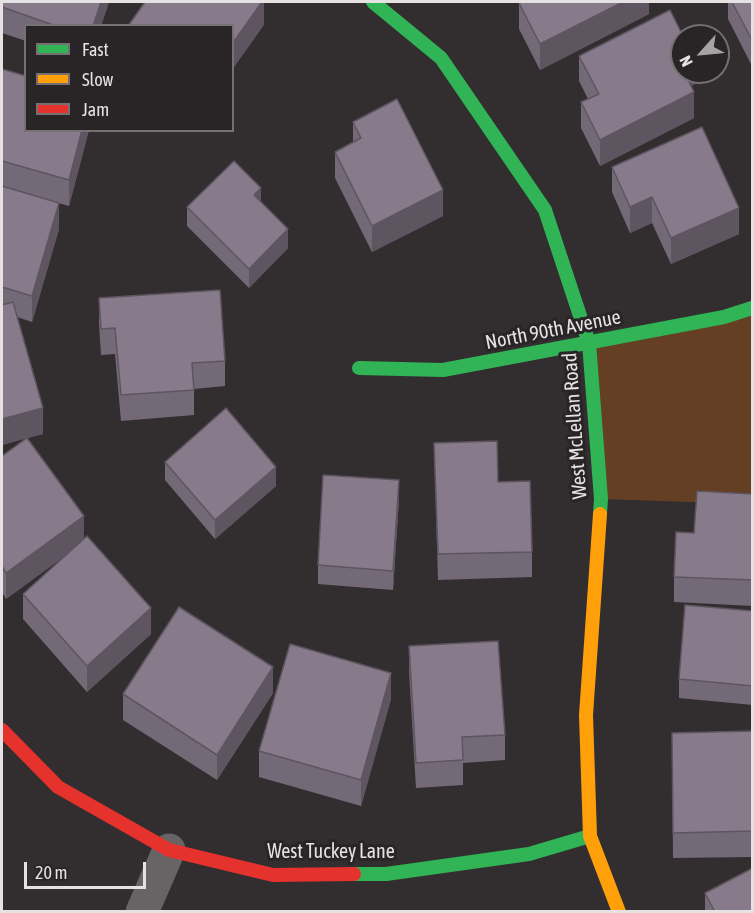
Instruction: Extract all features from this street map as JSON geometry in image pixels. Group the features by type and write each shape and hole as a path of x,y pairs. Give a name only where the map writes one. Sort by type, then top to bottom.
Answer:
{"street":[{"name":"West McLellan Road","path":"373,2 441,58 545,210 589,343 601,499 586,715 590,836 619,912"},
{"name":"North 90th Avenue","path":"359,368 443,370 724,318 753,308"},
{"name":"West Tuckey Lane","path":"2,730 58,787 169,849 273,875 386,874 529,854 590,836"},
{"path":"141,912 169,849"}],"shaded area":[{"path":"752,308 752,504 601,499 589,343"}],"building":[{"path":"2,2 101,2 94,24 50,24 2,7"},
{"path":"145,2 262,2 234,41 234,24 129,24"},
{"path":"623,2 540,44 519,3"},
{"path":"732,2 753,2 753,42"},
{"path":"670,10 677,24 670,24 670,84 690,84 694,92 600,140 581,102 599,94 579,56"},
{"path":"2,69 24,75 24,132 81,132 69,180 2,161"},
{"path":"397,99 443,190 372,226 335,152 361,138 353,122"},
{"path":"702,127 739,208 671,238 652,197 630,207 612,167"},
{"path":"234,161 261,188 254,195 288,229 249,269 187,207"},
{"path":"2,186 59,203 32,296 2,287"},
{"path":"220,290 225,361 192,363 194,390 121,395 115,328 101,329 99,298"},
{"path":"13,302 43,408 2,419 2,305"},
{"path":"226,408 276,467 215,520 165,462"},
{"path":"27,438 84,516 6,573 2,566 2,456"},
{"path":"497,441 498,482 530,481 532,552 438,554 434,443"},
{"path":"323,475 399,480 393,571 318,565"},
{"path":"697,491 753,494 753,580 674,577 676,532 694,533"},
{"path":"87,536 151,608 87,666 23,594"},
{"path":"685,605 753,611 753,686 679,679"},
{"path":"179,607 273,667 217,755 123,694"},
{"path":"498,641 505,735 462,737 463,760 416,763 409,646"},
{"path":"290,644 391,673 361,780 259,751"},
{"path":"753,731 753,831 673,833 672,733"},
{"path":"753,868 753,912 715,912 705,893"}],"traffic: fast":[{"path":"373,2 441,58 545,210 589,343 601,499 600,514"},
{"path":"359,368 443,370 724,317 752,308"},
{"path":"354,874 386,874 529,854 590,836"}],"traffic: slow":[{"path":"600,514 586,715 590,836 619,912"}],"traffic: jam":[{"path":"2,730 58,787 169,850 273,875 354,874"}]}
